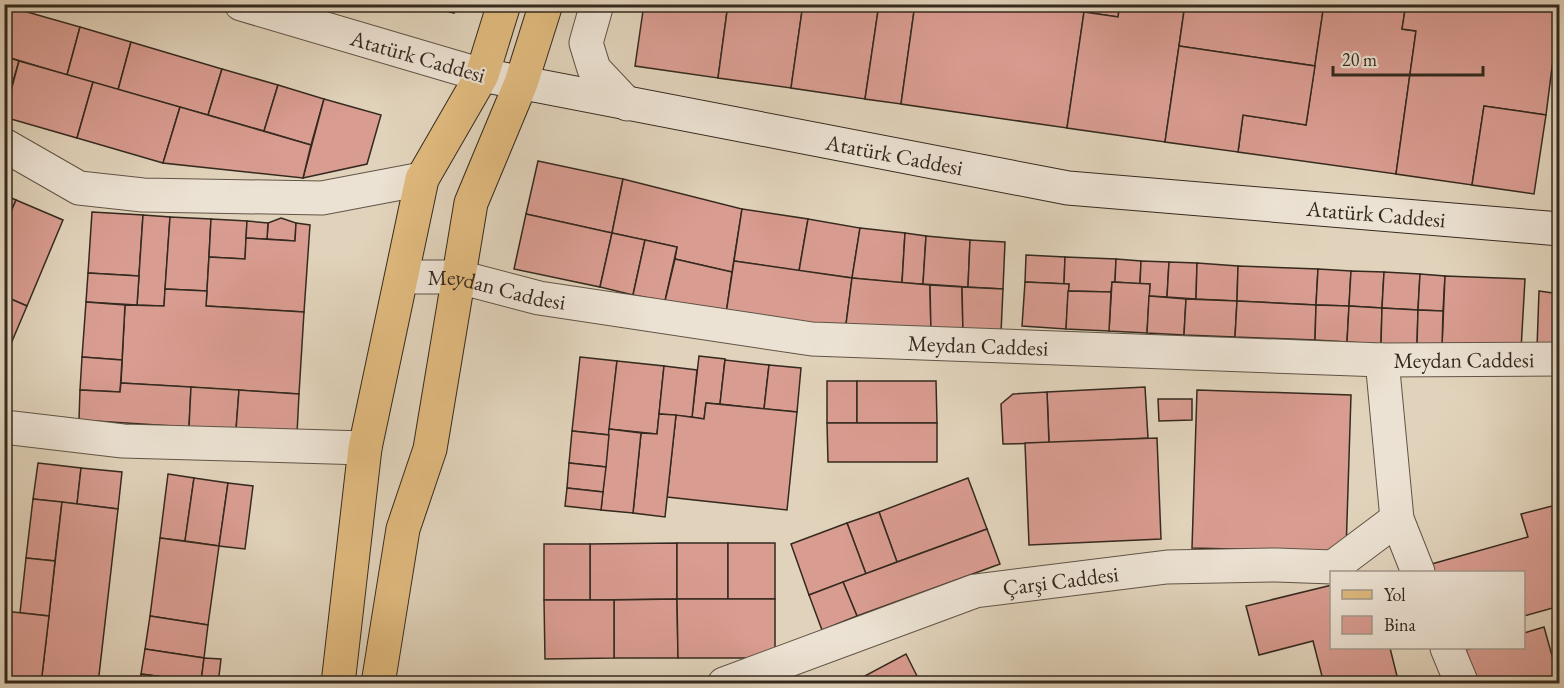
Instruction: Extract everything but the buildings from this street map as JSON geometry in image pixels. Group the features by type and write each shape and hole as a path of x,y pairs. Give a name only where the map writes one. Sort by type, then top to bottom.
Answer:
{"main road":[{"path":"338,684 365,448 422,179 482,75 504,4"},
{"path":"378,684 403,529 429,449 471,203 521,83 546,4"}],"street":[{"name":"Atatürk Caddesi","path":"241,4 482,75 1068,188 1560,229"},
{"path":"597,4 586,43 594,69 627,104"},
{"path":"4,145 79,189 143,195 322,198 422,179"},
{"name":"Meydan Caddesi","path":"402,277 459,277 539,298 812,339 1382,360 1560,359"},
{"path":"1382,360 1397,519 1417,571"},
{"path":"4,427 123,441 365,448"},
{"name":"Çarşi Caddesi","path":"724,684 975,591 1167,567 1276,565 1333,567 1397,519"},
{"path":"1447,649 1462,684"}]}
